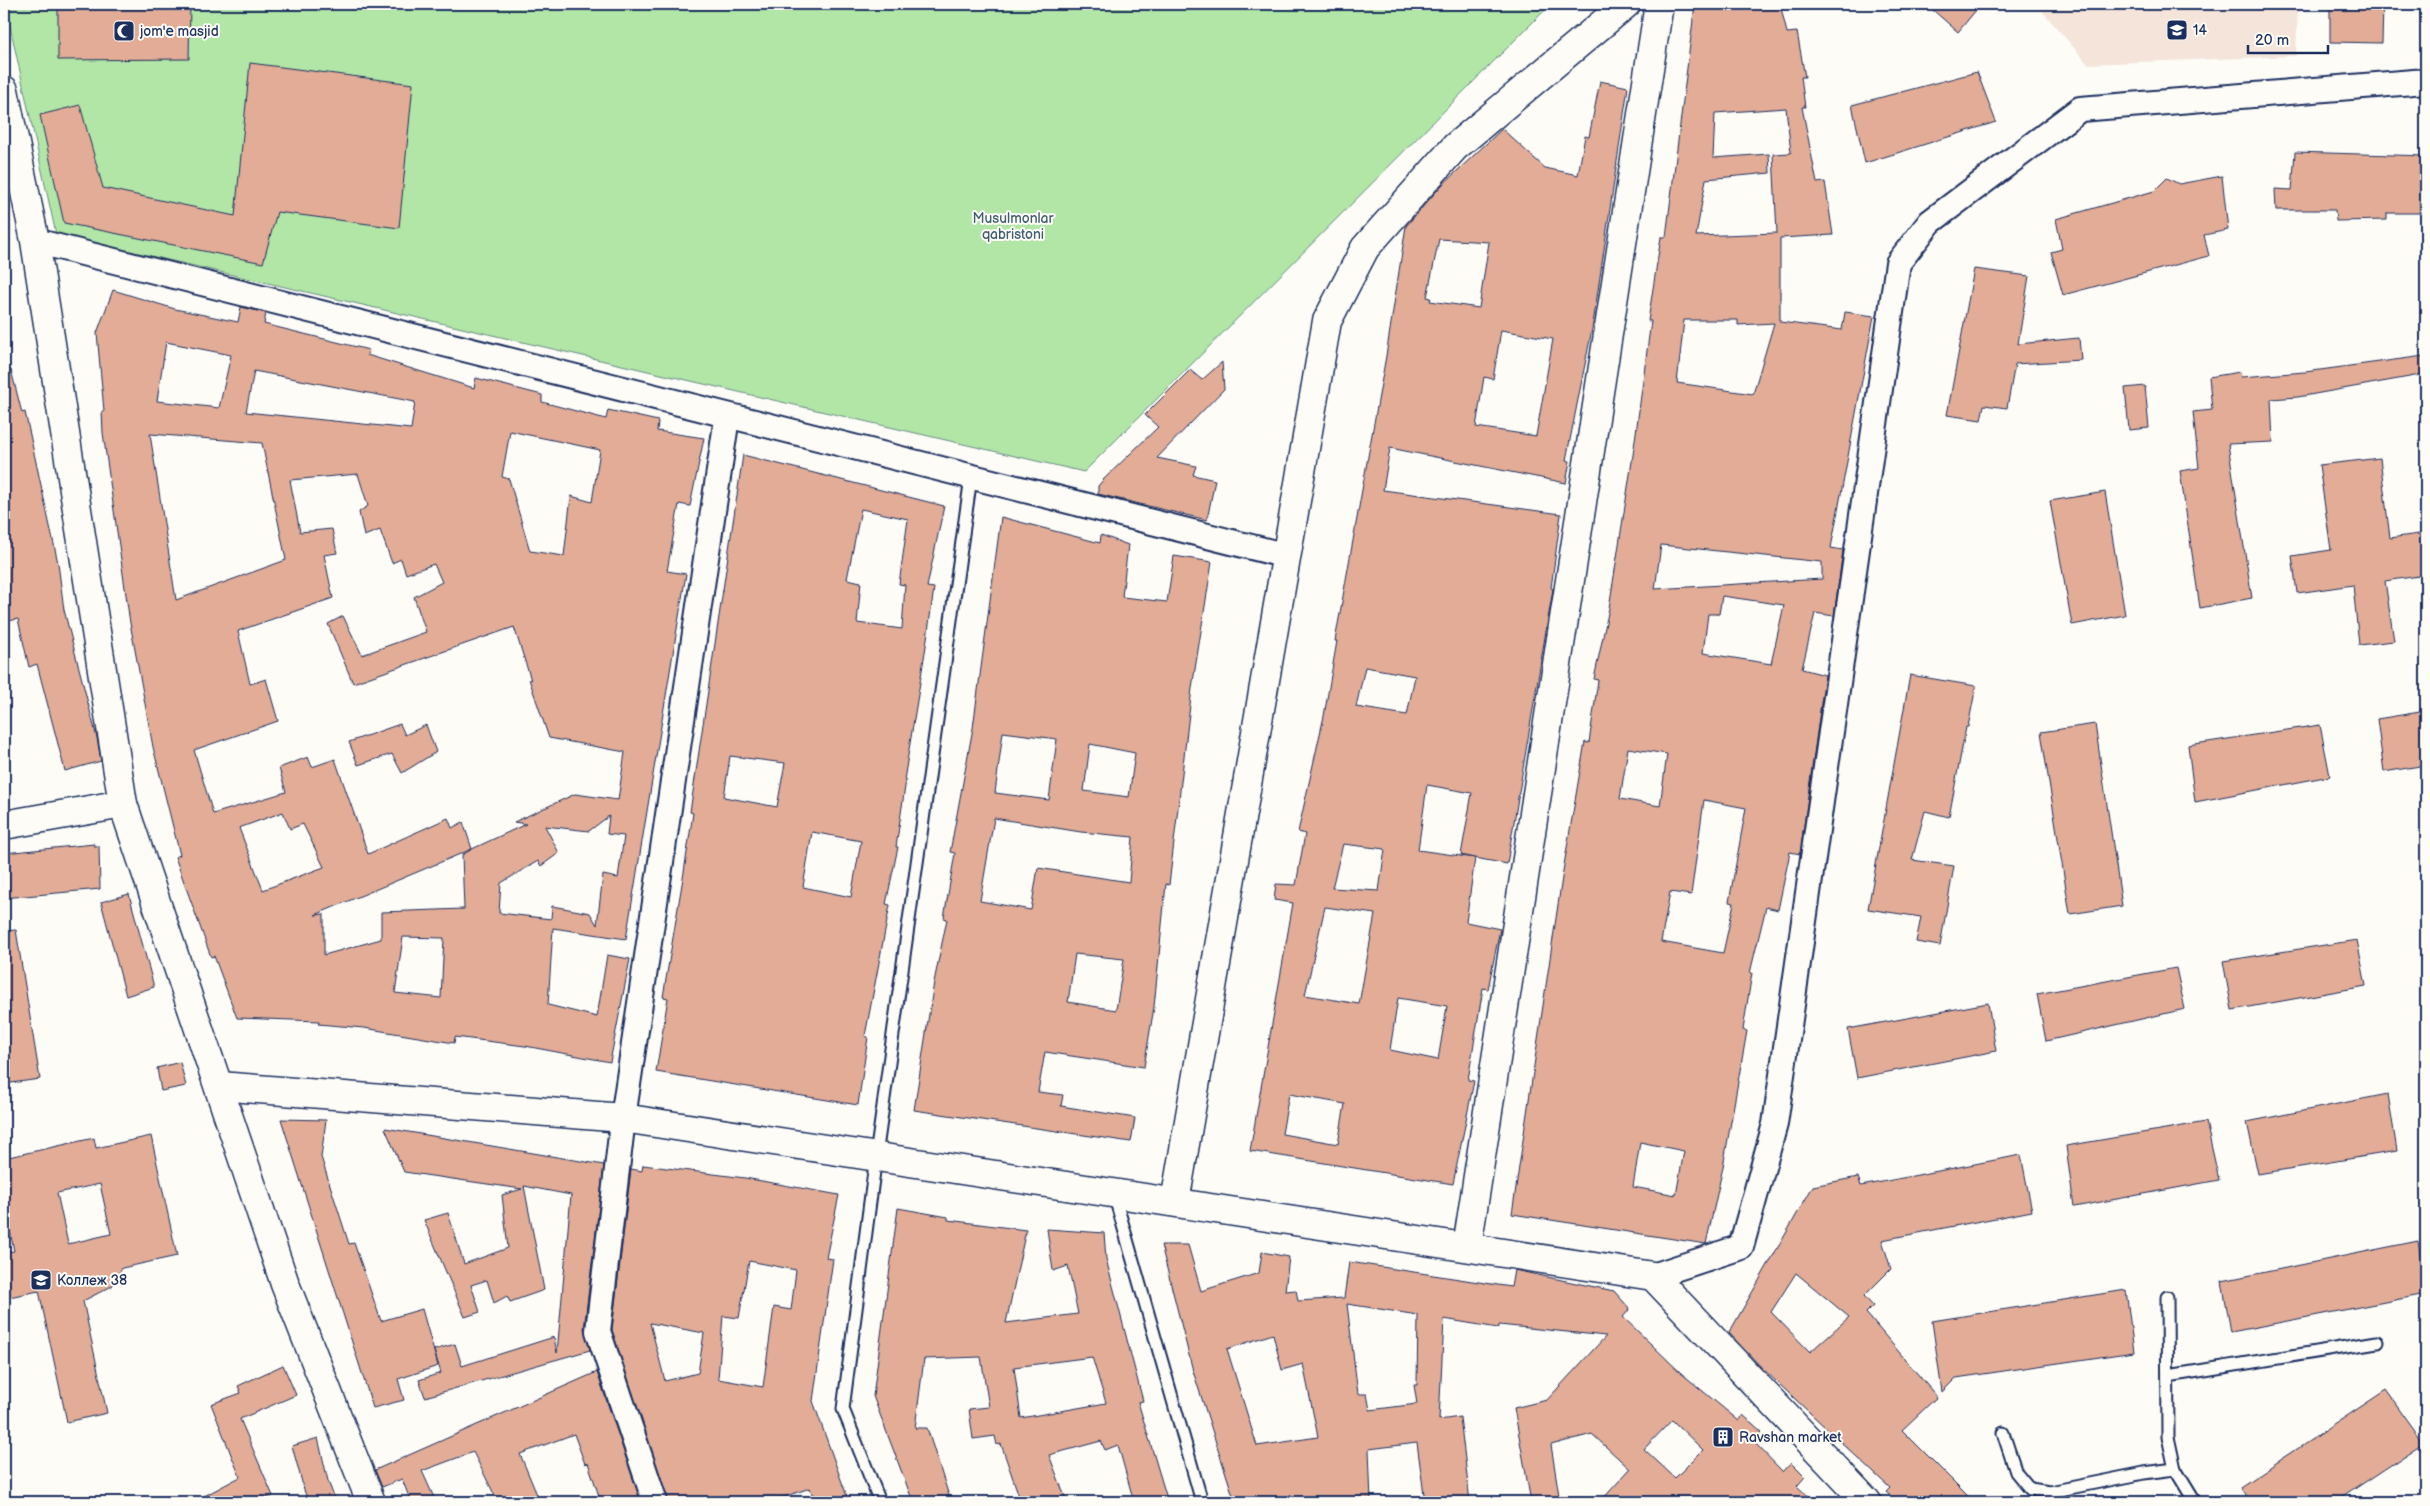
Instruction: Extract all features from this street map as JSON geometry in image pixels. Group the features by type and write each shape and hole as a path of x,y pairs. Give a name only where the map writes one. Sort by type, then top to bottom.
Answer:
{"street":[{"path":"1175,1202 1327,321 1365,248 1455,147 1626,4"},
{"path":"1467,1247 1659,4"},
{"path":"219,1086 623,1118 1653,1276 1741,1247 1776,1124 1898,263 1930,222 2080,109 2426,81"},
{"path":"4,90 35,241 123,804 285,1284 371,1502"},
{"path":"35,241 1287,556"},
{"path":"655,1502 598,1331 623,1118 727,416"},
{"path":"4,825 123,804"},
{"path":"1653,1276 1867,1502"}],"lane":[{"path":"880,1502 844,1409 876,1156 971,477"},
{"path":"1113,1193 1202,1502"},
{"path":"2167,1297 2168,1437 2175,1469 2195,1502"},
{"path":"2168,1376 2377,1342"},
{"path":"2003,1433 2016,1472 2030,1489 2050,1492 2144,1473 2175,1469"}],"shaded area":[{"name":"14","path":"2036,4 2298,4 2296,56 2088,64"}],"green space":[{"name":"Musulmonlar qabristoni","path":"5,4 1551,4 1084,472 56,234"}],"building":[{"name":"jom'e masjid","path":"58,4 190,4 189,59 58,60"},
{"path":"1695,4 1780,4 1787,33 1797,32 1805,77 1801,77 1805,107 1802,107 1817,183 1825,182 1833,235 1780,238 1780,322 1842,330 1845,312 1874,316 1831,548 1843,550 1834,616 1815,613 1802,669 1825,675 1800,854 1790,852 1778,910 1766,907 1750,973 1752,973 1743,1030 1747,1031 1723,1167 1706,1244 1512,1214 1563,871 1585,742 1589,743 1598,680 1594,679 1609,608 1633,455 1651,321 1648,321 1661,237 1666,237","holes":["1786,108 1791,153 1773,154 1777,233 1696,236 1706,179 1770,173 1769,154 1713,158 1715,113","1684,320 1738,320 1738,325 1774,323 1753,394 1677,383","1661,545 1822,562 1822,579 1655,589","1722,596 1784,605 1771,664 1703,653 1708,614 1719,614","1628,748 1667,754 1660,806 1620,799","1704,800 1746,808 1729,902 1734,903 1723,953 1661,942 1670,892 1691,895","1640,1142 1684,1151 1676,1195 1633,1187"]},
{"path":"1926,4 1981,4 1958,32"},
{"path":"2330,4 2383,4 2382,43 2330,42"},
{"path":"250,63 413,84 399,228 277,212 263,263 64,223 40,115 80,105 103,188 235,216"},
{"path":"1977,72 1996,122 1865,163 1852,105"},
{"path":"1600,81 1628,87 1593,324 1566,460 1570,461 1566,483 1390,448 1383,490 1561,514 1551,588 1553,589 1507,864 1475,858 1466,922 1500,929 1488,989 1483,988 1468,1080 1474,1081 1453,1184 1250,1151 1293,903 1274,900 1276,884 1296,885 1305,834 1298,832 1324,716 1337,641 1335,641 1386,356 1406,226 1441,186 1502,129 1545,168 1578,175 1585,136 1589,137","holes":["1439,239 1489,242 1479,308 1430,301 1431,298 1427,297","1501,330 1553,339 1536,436 1476,427 1484,377 1493,379","1365,667 1415,676 1407,715 1356,707","1427,785 1472,793 1461,855 1475,858 1418,850","1343,844 1385,849 1379,891 1332,888","1325,907 1375,914 1359,1004 1305,995","1398,998 1447,1006 1438,1060 1390,1050","1289,1094 1345,1104 1338,1144 1282,1134"]},
{"path":"2295,152 2426,156 2426,213 2387,213 2387,220 2336,221 2335,210 2276,210 2275,189 2292,190"},
{"path":"2222,176 2228,230 2204,235 2209,256 2063,295 2051,252 2062,249 2056,219 2154,191 2167,178 2179,184"},
{"path":"1974,269 2029,276 2018,344 2079,338 2081,360 2015,364 2007,408 1984,405 1981,420 1947,415"},
{"path":"113,290 175,309 238,322 241,307 266,313 264,324 369,350 367,355 474,388 476,378 542,395 542,402 606,419 608,410 658,421 657,431 704,438 690,506 679,504 667,571 686,574 626,939 553,928 548,1005 597,1017 607,955 630,959 610,1062 525,1046 455,1037 454,1043 364,1028 318,1024 319,1021 237,1018 214,956 211,957 175,857 180,855 153,747 130,623 103,433 102,411 104,411 97,333","holes":["166,342 231,355 219,408 157,401","254,371 415,402 411,429 246,412","510,431 600,450 592,502 571,496 564,556 530,551 509,479 502,477","150,434 262,443 286,560 176,600","358,474 368,506 359,512 364,536 380,530 392,563 401,559 406,574 434,564 442,582 414,597 426,632 362,655 343,616 328,624 353,683 514,627 549,738 625,752 618,800 575,794 514,822 526,824 472,849 463,822 452,828 448,818 368,854 335,759 312,767 308,757 279,768 286,792 213,814 194,750 278,721 266,679 250,684 238,631 333,598 324,555 337,553 332,529 300,532 290,480","283,812 290,829 303,824 324,867 263,890 239,828","609,816 607,834 624,836 618,878 603,875 597,925 590,913 552,906 551,919 499,913 501,883 538,861 541,866 559,853 545,826 589,831","472,849 462,855 464,909 381,912 381,939 324,955 324,914 315,915","403,937 444,938 441,998 395,993"]},
{"path":"2424,356 2426,374 2298,397 2271,399 2273,442 2228,444 2252,598 2200,608 2180,471 2199,468 2193,412 2212,410 2209,377 2240,372 2241,377 2305,372"},
{"path":"1222,362 1224,389 1157,458 1196,466 1193,475 1215,480 1207,520 1098,494 1098,486 1103,480 1158,427 1145,415 1190,370 1202,380"},
{"path":"11,370 22,413 25,412 58,563 64,610 97,738 101,761 65,771 37,664 29,667 18,619 4,622 4,371"},
{"path":"2145,386 2149,428 2129,430 2125,388"},
{"path":"743,455 944,506 927,587 934,588 904,780 906,780 896,847 898,847 886,904 890,905 865,1036 868,1037 858,1105 656,1072 668,998 663,997 693,813 690,812","holes":["861,509 908,519 899,584 905,585 902,629 857,623 861,582 847,579","730,756 785,763 777,807 724,797","812,832 861,841 851,897 803,887"]},
{"path":"2380,458 2390,538 2426,533 2426,575 2385,581 2394,641 2359,645 2353,585 2297,593 2292,556 2331,550 2319,465"},
{"path":"2105,492 2125,615 2072,625 2050,501"},
{"path":"1001,517 1100,543 1101,535 1128,545 1122,597 1167,602 1174,556 1212,562 1192,688 1169,885 1166,884 1154,1007 1144,1067 1045,1052 1038,1092 1063,1095 1061,1106 1135,1118 1131,1142 914,1110 934,982 947,919 944,918 955,853 950,852 973,728","holes":["1003,732 1057,739 1049,800 995,793","1090,744 1135,753 1129,797 1084,791","994,818 1081,832 1133,837 1129,882 1038,868 1031,910 980,901","1075,954 1124,959 1116,1010 1068,1002"]},
{"path":"1910,675 1976,686 1968,727 1966,727 1949,817 1925,811 1912,860 1954,866 1940,946 1916,942 1921,917 1868,909"},
{"path":"2426,711 2426,765 2384,772 2377,719"},
{"path":"400,724 405,735 426,725 436,752 402,773 392,754 358,765 349,742"},
{"path":"2095,724 2122,906 2070,914 2041,732"},
{"path":"2320,725 2330,776 2195,802 2188,745"},
{"path":"94,844 94,846 99,846 100,889 4,898 4,853"},
{"path":"129,894 154,987 126,996 101,902"},
{"path":"16,930 40,1079 4,1084 4,931"},
{"path":"2357,940 2366,986 2232,1010 2223,961"},
{"path":"2176,968 2185,1009 2046,1041 2037,994"},
{"path":"1988,1003 1996,1051 1857,1078 1848,1029"},
{"path":"180,1062 186,1086 161,1091 157,1068"},
{"path":"2388,1094 2397,1151 2258,1174 2247,1122"},
{"path":"281,1119 326,1120 321,1157 349,1244 354,1243 381,1321 422,1309 438,1366 398,1379 404,1400 373,1408"},
{"path":"2206,1122 2219,1180 2074,1207 2066,1146"},
{"path":"385,1128 604,1165 584,1329 590,1350 425,1397 419,1380 441,1373 434,1350 455,1344 462,1366 554,1337 557,1353 571,1195 524,1186 544,1290 510,1302 507,1296 494,1303 487,1280 471,1285 480,1312 465,1317 424,1220 448,1213 464,1264 508,1248 502,1195 522,1189 404,1172"},
{"name":"Коллеж 38","path":"151,1136 177,1256 122,1268 112,1286 83,1301 107,1413 67,1422 39,1291 4,1298 4,1253 14,1251 4,1201 4,1158 94,1138 96,1148","holes":["100,1184 111,1234 68,1244 57,1193"]},
{"path":"2021,1155 2032,1211 1882,1240 1891,1269 1864,1296 1873,1306 1866,1313 1937,1397 1902,1430 1974,1502 1897,1502 1886,1492 1890,1488 1762,1368 1729,1333 1813,1186 1858,1177 1861,1186","holes":["1796,1273 1849,1317 1810,1352 1771,1312"]},
{"path":"643,1165 745,1178 839,1195 826,1258 833,1259 813,1401 849,1502 815,1502 810,1488 769,1502 668,1502 612,1330 631,1169 642,1171","holes":["749,1261 796,1270 791,1310 774,1307 763,1387 718,1379 723,1316 739,1318","650,1323 704,1333 698,1373 665,1381"]},
{"path":"898,1208 948,1217 948,1220 1026,1230 1006,1323 1078,1314 1068,1266 1053,1271 1047,1229 1104,1233 1106,1259 1143,1401 1138,1402 1168,1502 1134,1502 1118,1445 1105,1450 1101,1441 1049,1455 1067,1502 1021,1502 1001,1444 997,1445 995,1436 973,1439 969,1409 989,1407 981,1357 924,1359 915,1428 927,1428 951,1502 913,1502 873,1396","holes":["1092,1357 1106,1403 1021,1418 1014,1367"]},
{"path":"2418,1241 2426,1294 2231,1332 2222,1281"},
{"path":"1161,1245 1188,1245 1201,1291 1259,1273 1262,1252 1289,1257 1285,1291 1296,1290 1298,1301 1344,1298 1349,1262 1511,1287 1514,1270 1614,1291 1630,1309 1623,1317 1681,1373 1739,1421 1743,1415 1762,1432 1753,1441 1783,1472 1791,1463 1805,1477 1797,1486 1814,1502 1600,1502 1630,1469 1592,1434 1551,1445 1560,1502 1531,1502 1514,1408 1547,1400 1606,1336 1499,1325 1498,1328 1444,1319 1439,1420 1460,1417 1470,1502 1425,1502 1417,1443 1369,1449 1371,1502 1235,1502 1193,1371","holes":["1347,1304 1418,1315 1417,1385 1414,1385 1417,1404 1370,1410 1367,1394 1358,1394","1273,1334 1282,1370 1303,1364 1318,1437 1257,1446 1227,1349","1672,1420 1703,1450 1675,1478 1644,1449"]},
{"path":"2126,1290 2134,1352 1956,1378 1942,1392 1932,1321"},
{"path":"283,1365 296,1395 240,1419 273,1496 252,1502 193,1502 240,1477 211,1404 241,1393 238,1386"},
{"path":"597,1372 641,1502 601,1502 588,1463 585,1464 574,1434 520,1454 540,1502 498,1502 473,1452 422,1471 436,1502 411,1502 402,1479 382,1487 375,1470"},
{"path":"2386,1390 2424,1443 2335,1502 2250,1502 2240,1487"},
{"path":"318,1438 328,1481 336,1502 309,1502 305,1493 292,1446"}],"place":[{"name":"14","path":"2177,30"},
{"name":"jom'e masjid","path":"124,31"},
{"name":"Коллеж 38","path":"41,1280"},
{"name":"Ravshan market","path":"1723,1437"}]}
